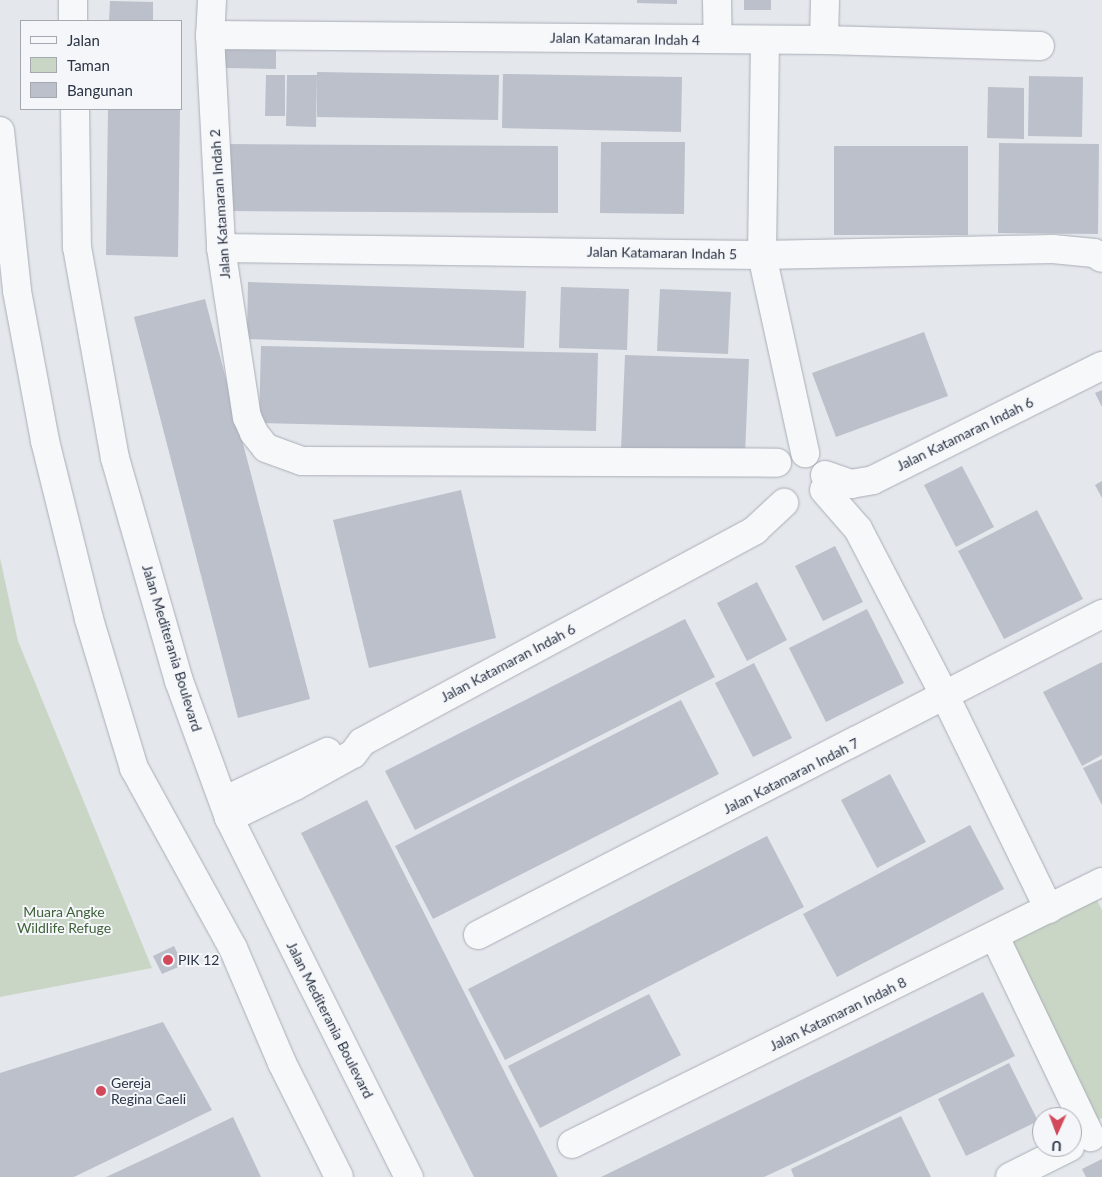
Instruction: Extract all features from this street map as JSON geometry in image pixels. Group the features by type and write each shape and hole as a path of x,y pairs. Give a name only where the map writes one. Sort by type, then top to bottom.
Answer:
{"street":[{"path":"73,0 73,20"},
{"name":"Jalan Katamaran Indah 2","path":"212,0 210,35 221,248 247,417 254,433 266,448 278,454 302,461 323,462 777,463"},
{"path":"717,0 718,40"},
{"path":"824,40 825,0"},
{"name":"Jalan Katamaran Indah 4","path":"210,35 824,40 1040,46"},
{"path":"766,40 762,254 805,453"},
{"name":"Jalan Mediterania Boulevard","path":"75,110 77,247 115,458 179,681 226,810 409,1177"},
{"path":"0,131 17,291 45,441 89,619 134,768 233,948 282,1063 339,1177"},
{"name":"Jalan Katamaran Indah 5","path":"221,248 762,254 1053,249 1094,253 1102,258"},
{"name":"Jalan Katamaran Indah 6","path":"825,482 851,484 872,480 1102,366"},
{"path":"825,482 814,502 800,507 784,503 774,492 771,477 777,463 790,454 805,453 818,461 825,482 858,528 945,696 1049,909"},
{"name":"Jalan Katamaran Indah 6","path":"226,810 283,770 345,744 362,742 755,530 770,520 784,503"},
{"name":"Jalan Katamaran Indah 7","path":"478,935 1102,614"},
{"name":"Jalan Katamaran Indah 8","path":"572,1144 995,937 1102,882"},
{"path":"995,937 1084,1140 1010,1177"}],"green space":[{"name":"Muara Angke Wildlife Refuge","path":"0,558 18,641 152,968 0,997"},
{"path":"1097,900 1102,910 1102,1118 1089,1124 1082,1107 1080,1107 999,949"}],"building":[{"path":"637,0 677,0 677,4 637,3"},
{"path":"744,0 771,0 771,10 744,10"},
{"path":"110,1 153,2 153,20 109,20"},
{"path":"224,42 276,43 276,69 224,68"},
{"path":"317,72 499,75 498,120 317,117"},
{"path":"503,74 682,77 681,132 502,128"},
{"path":"266,75 285,75 285,116 265,116"},
{"path":"287,75 317,75 316,127 286,126"},
{"path":"1029,76 1083,77 1082,137 1028,136"},
{"path":"988,87 1024,88 1024,139 987,138"},
{"path":"108,110 180,110 178,257 106,255"},
{"path":"601,142 685,142 684,214 600,213"},
{"path":"999,143 1099,144 1098,234 998,233"},
{"path":"227,144 558,146 558,213 226,211"},
{"path":"834,146 968,146 968,235 834,235"},
{"path":"248,282 526,291 524,348 247,339"},
{"path":"561,287 629,289 627,350 559,348"},
{"path":"660,289 731,292 728,354 657,351"},
{"path":"205,299 310,699 238,718 134,317"},
{"path":"924,332 948,396 836,437 812,373"},
{"path":"261,346 598,353 596,431 259,423"},
{"path":"625,355 749,359 745,454 621,450"},
{"path":"1102,390 1102,407 1095,393"},
{"path":"962,466 994,527 956,547 924,485"},
{"path":"1102,481 1102,498 1095,485"},
{"path":"461,490 496,638 369,668 333,520"},
{"path":"1037,510 1083,599 1004,639 958,551"},
{"path":"835,546 863,602 823,621 795,566"},
{"path":"757,582 787,640 747,661 717,603"},
{"path":"867,609 904,683 826,722 789,648"},
{"path":"685,619 715,677 415,830 385,771"},
{"path":"1102,662 1102,755 1082,766 1043,692"},
{"path":"754,663 792,738 753,757 715,683"},
{"path":"681,700 719,774 433,919 395,846"},
{"path":"1102,759 1102,805 1083,768"},
{"path":"890,774 926,842 877,868 841,800"},
{"path":"367,800 558,1177 474,1177 301,833"},
{"path":"970,825 1004,889 837,977 803,914"},
{"path":"767,836 804,907 505,1060 468,989"},
{"name":"PIK 12","path":"174,946 183,965 162,974 153,956"},
{"path":"983,992 1015,1056 809,1156 764,1177 601,1177"},
{"path":"649,994 681,1055 540,1128 508,1066"},
{"name":"Gereja Regina Caeli","path":"163,1022 212,1110 74,1177 0,1177 0,1073"},
{"path":"1009,1063 1032,1109 1032,1124 966,1156 938,1099"},
{"path":"901,1116 931,1177 794,1177 791,1169"},
{"path":"233,1117 261,1177 106,1177 162,1151"},
{"path":"1102,1159 1102,1177 1086,1177 1082,1169"}],"place":[{"name":"PIK 12","path":"168,960"},
{"name":"Gereja Regina Caeli","path":"101,1091"}]}
